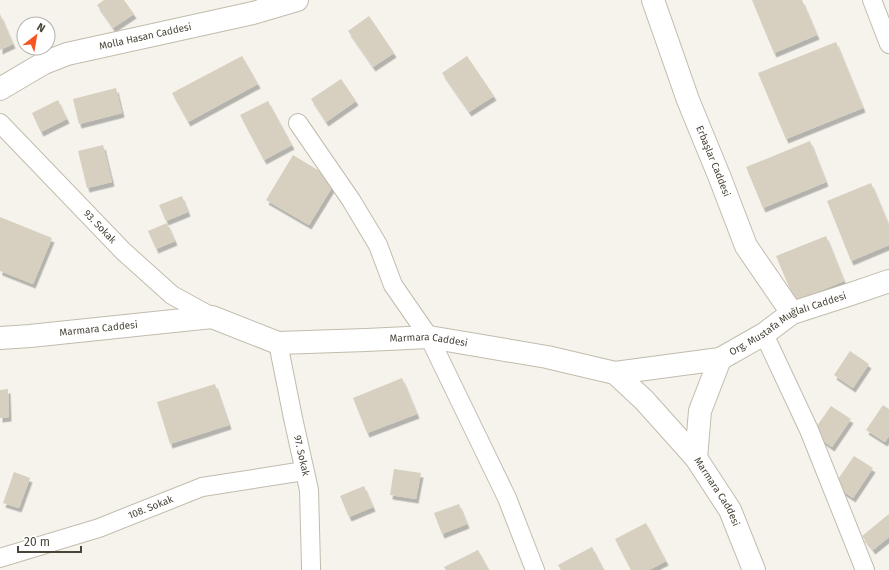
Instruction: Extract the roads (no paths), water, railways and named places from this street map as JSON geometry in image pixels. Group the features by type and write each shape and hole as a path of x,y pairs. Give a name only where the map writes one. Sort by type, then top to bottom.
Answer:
{"street":[{"name":"Molla Hasan Caddesi","path":"0,89 44,63 68,54 253,13 297,0"},
{"name":"Erbaşlar Caddesi","path":"653,0 688,100 746,246 792,313"},
{"path":"872,0 889,44"},
{"name":"93. Sokak","path":"0,123 124,251 172,295 212,317"},
{"path":"298,123 374,238 393,285 429,337 507,498 535,570"},
{"name":"Org. Mustafa Muğlalı Caddesi","path":"615,373 720,358 764,334 792,313 889,281"},
{"name":"Marmara Caddesi","path":"0,338 212,317 278,343 429,337 547,357 615,373 644,400 696,458 730,510 754,570"},
{"path":"764,334 809,430 865,570"},
{"name":"97. Sokak","path":"278,343 309,490 311,570"},
{"path":"696,458 700,411 720,358"},
{"name":"108. Sokak","path":"0,558 99,528 202,487 304,471"}]}
